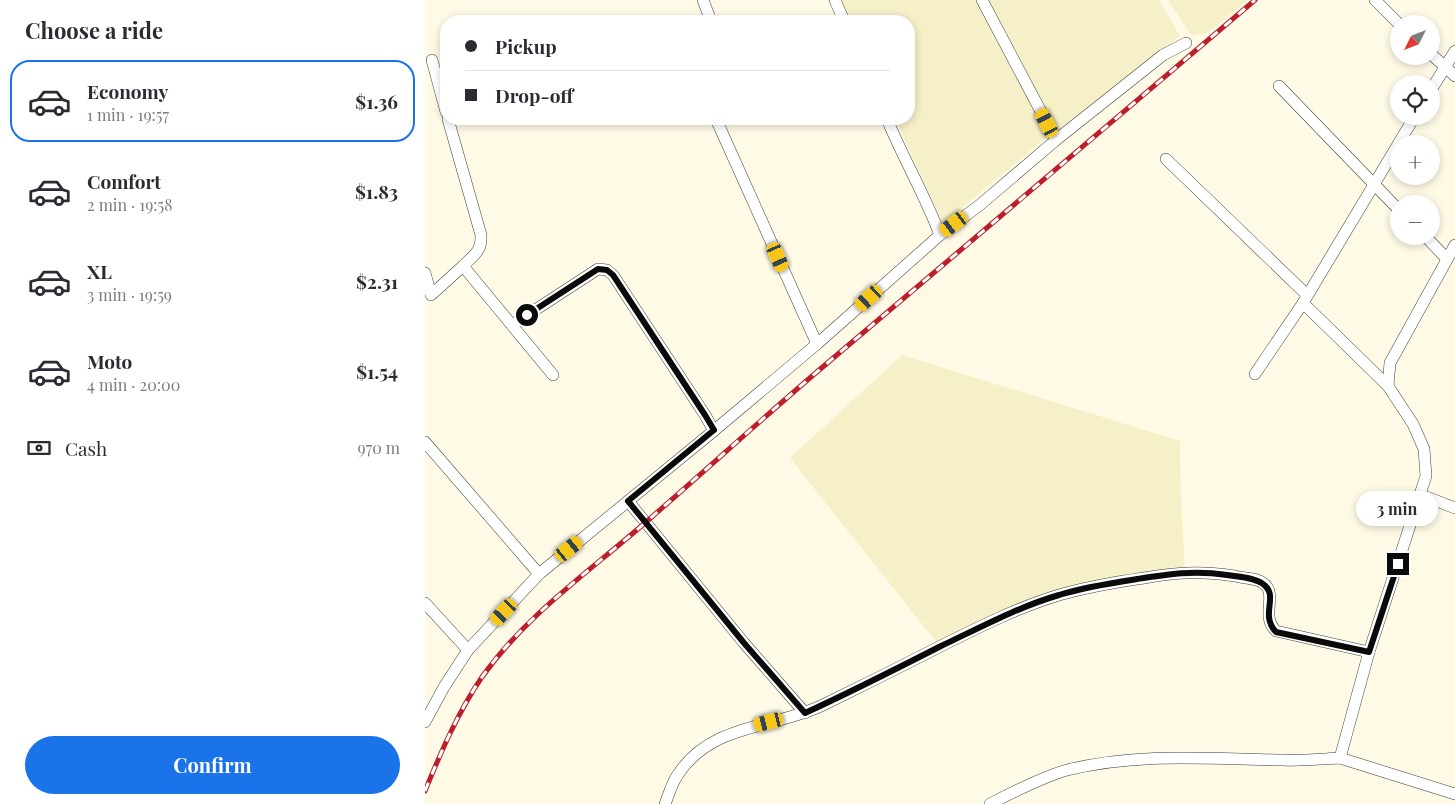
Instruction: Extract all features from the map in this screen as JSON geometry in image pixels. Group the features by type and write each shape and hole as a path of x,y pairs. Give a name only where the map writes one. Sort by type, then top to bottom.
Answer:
{"street":[{"path":"703,0 709,15"},
{"path":"835,0 841,15"},
{"path":"982,0 1056,140"},
{"path":"1375,0 1390,15"},
{"path":"425,722 444,686 468,650 539,574 817,344 940,234 981,204 1056,140 1163,55 1186,43"},
{"path":"1440,75 1455,51"},
{"path":"432,60 440,90"},
{"path":"1440,62 1455,76"},
{"path":"1279,86 1390,201"},
{"path":"425,273 431,295 478,251 482,244 450,125"},
{"path":"719,125 817,344"},
{"path":"890,125 940,234"},
{"path":"1255,374 1305,299 1410,125"},
{"path":"1166,159 1388,386 1413,424 1424,449 1426,476 1421,495 1369,652 1340,758"},
{"path":"1434,245 1447,258"},
{"path":"1388,386 1390,363 1455,245"},
{"path":"463,266 553,375"},
{"path":"512,325 598,269 607,270 613,275 714,430"},
{"path":"425,442 539,574"},
{"path":"1421,495 1455,508"},
{"path":"628,501 744,643 805,713"},
{"path":"665,804 671,787 679,773 697,753 712,742 733,732 805,713 1009,614 1051,598 1110,583 1178,572 1210,572 1258,580 1269,590 1271,595 1268,616 1276,632 1369,652"},
{"path":"425,603 468,650"},
{"path":"991,804 1016,791 1066,771 1118,761 1173,757 1285,760 1340,758 1455,794"}],"shaded area":[{"path":"839,0 976,0 1047,137 943,223 898,125 915,125 915,15 846,15"},
{"path":"988,0 1159,0 1180,36 1058,130"},
{"path":"1168,0 1248,0 1207,33 1192,36"},
{"path":"902,355 1180,441 1185,569 1097,583 937,643 790,458"}],"railway":[{"path":"425,791 437,762 473,690 499,655 538,614 825,365 1255,0"}],"route":[{"path":"527,315 598,269 602,268 613,275 714,430 628,501 744,643 805,713 968,633 1009,614 1059,595 1110,583 1178,572 1210,572 1258,580 1265,585 1271,595 1268,616 1269,622 1276,632 1369,652 1398,564"}]}
